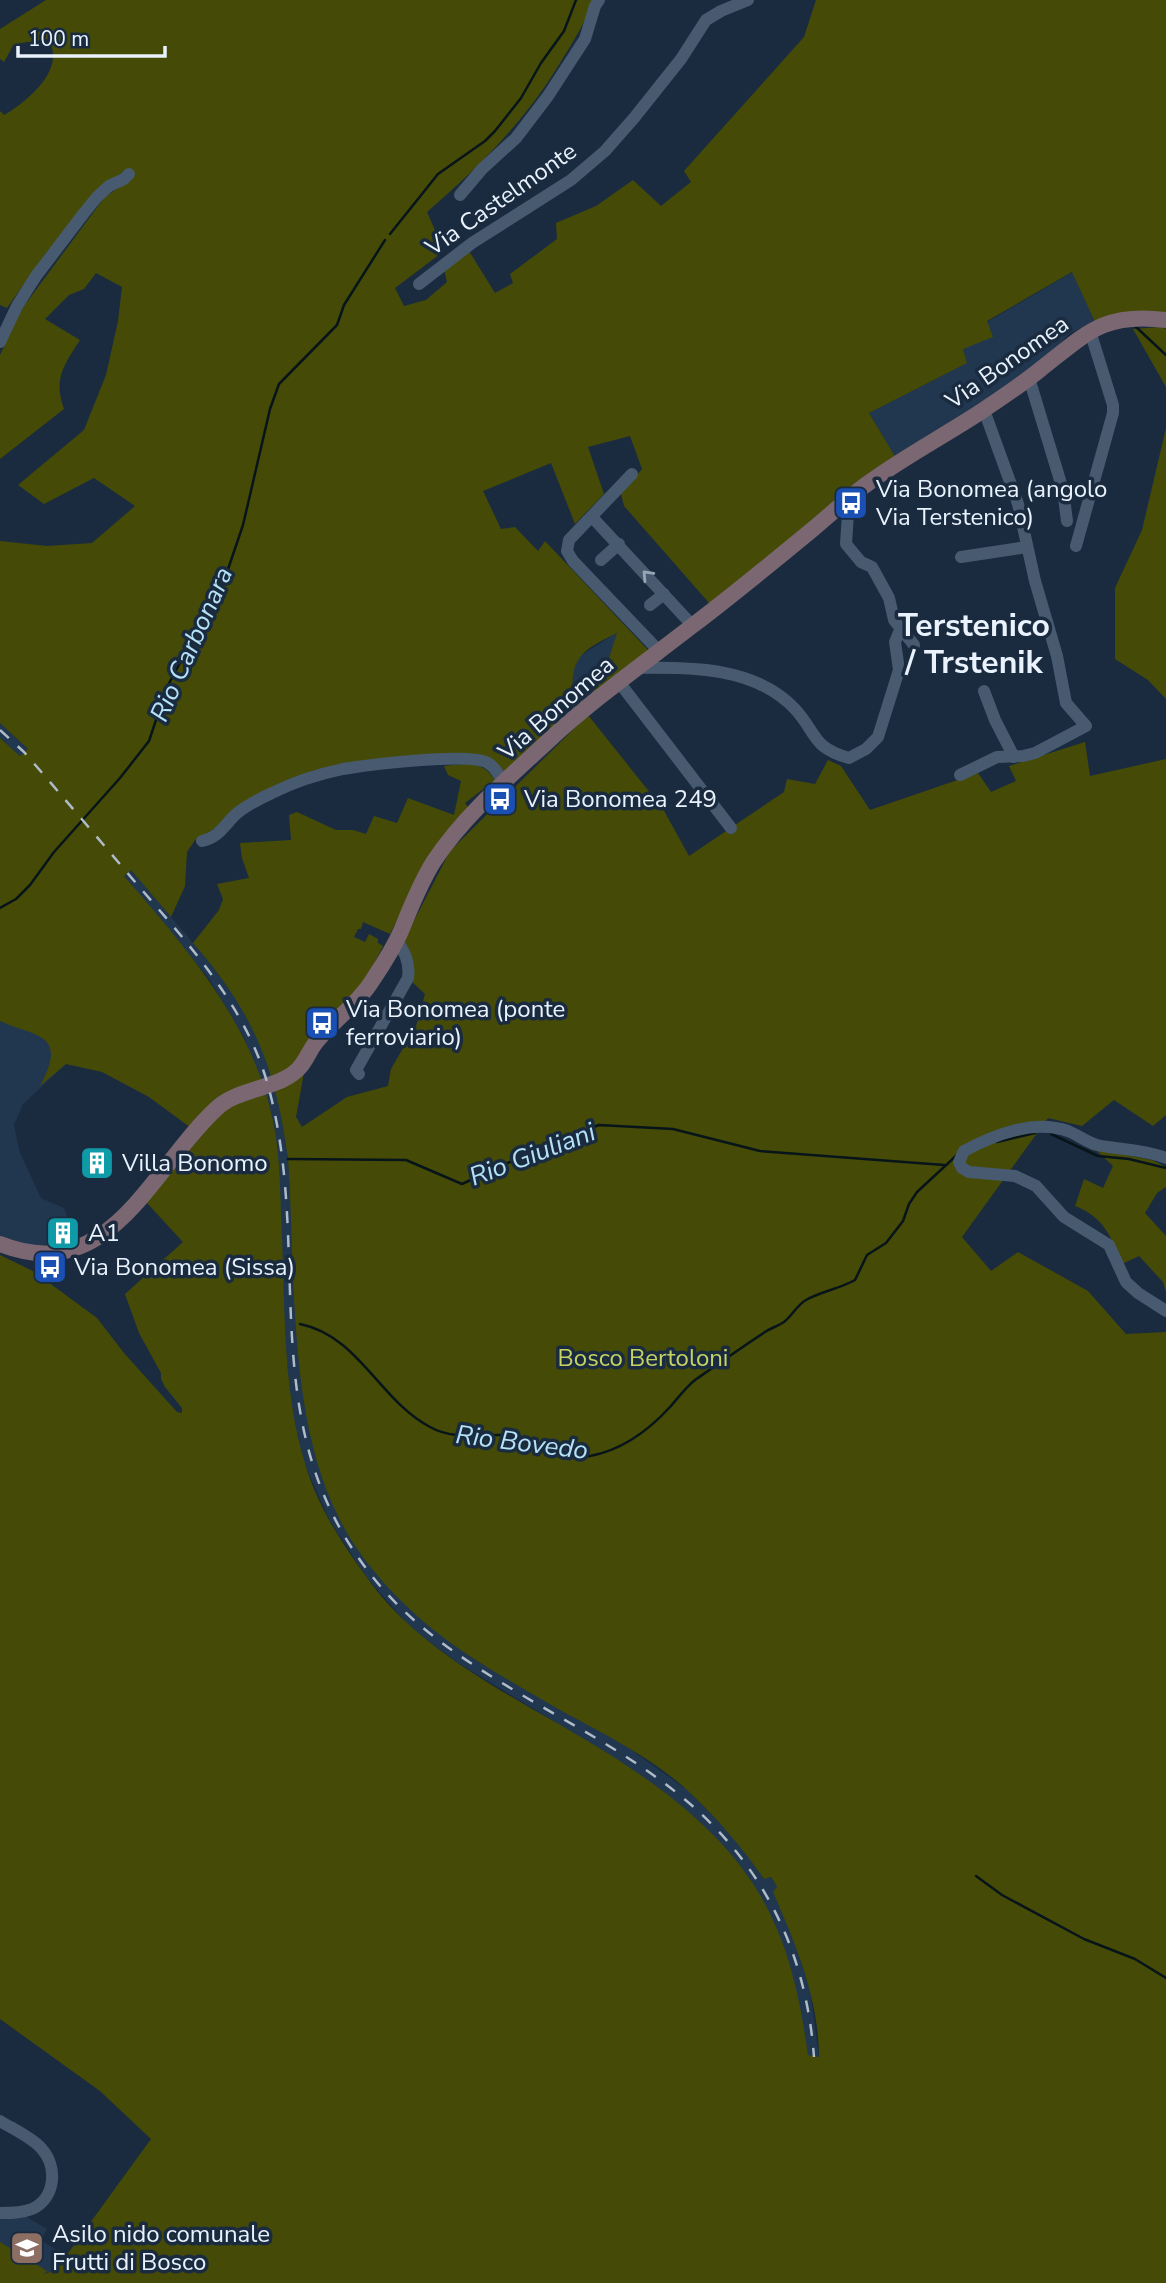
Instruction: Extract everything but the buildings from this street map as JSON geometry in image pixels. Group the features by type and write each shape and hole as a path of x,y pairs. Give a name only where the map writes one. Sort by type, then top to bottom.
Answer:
{"street":[{"path":"460,195 482,169 516,138 548,96 584,39 599,0"},
{"name":"Via Castelmonte","path":"419,284 472,243 571,180 605,151 681,59 706,20 748,0"},
{"path":"0,342 17,306 36,276 84,213 109,186 129,174"},
{"name":"Via Bonomea","path":"0,1244 35,1254 61,1252 107,1233 141,1198 217,1108 239,1094 283,1079 301,1067 318,1039 372,983 397,940 419,887 435,860 472,814 577,715 693,626 862,488 921,447 984,410 1090,331 1103,324 1129,318 1166,320"},
{"path":"1076,546 1113,413 1113,405 1090,331"},
{"path":"1029,377 1063,490 1067,521"},
{"path":"960,775 997,757 1014,757 1035,752 1086,726 1066,703 1057,656 1042,609 1018,505 984,410"},
{"path":"632,474 569,540 567,551 573,561 659,651"},
{"path":"844,503 848,513 846,544 861,562 872,567 884,587 894,620 914,645"},
{"path":"592,517 693,626"},
{"path":"601,560 619,544"},
{"path":"961,557 1027,547"},
{"path":"650,605 664,594"},
{"path":"638,668 704,670 763,684 794,708 818,744 849,758 866,749 878,737 899,670 895,642 900,630"},
{"path":"619,682 731,828"},
{"path":"985,691 995,720 1014,757"},
{"path":"202,841 213,839 236,814 271,793 343,769 478,759 495,769 504,784"},
{"path":"359,1074 356,1070 408,978 406,956 397,940"},
{"path":"1166,1158 1138,1150 1097,1145 1066,1131 1039,1127 1019,1129 979,1143 964,1151 959,1162 962,1168 969,1172 1015,1176 1036,1186 1064,1217 1110,1245 1126,1282 1166,1311"},
{"path":"0,2121 40,2146 48,2157 53,2172 49,2192 35,2208 15,2213 0,2213"}],"shaded area":[{"path":"1073,272 1095,322 1070,333 1036,369 896,458 869,413 966,363 963,349 987,322"},
{"path":"618,632 603,677 584,704 563,721 557,718 552,706 573,692 571,672 580,656"},
{"path":"0,723 28,749 20,756 0,738"},
{"path":"0,758 66,1064 23,1104 14,1125 20,1153 41,1198 64,1208 74,1235 69,1242 33,1246 0,1236"},
{"path":"131,870 237,998 273,1077 288,1159 304,1402 314,1448 339,1518 363,1555 397,1596 431,1627 480,1663 626,1746 687,1790 738,1841 764,1879 770,1877 777,1887 810,1990 819,2057 808,2055 804,2031 557,1723 458,1663 412,1629 366,1577 329,1519 304,1463 291,1406 245,1039 209,979 124,876"},
{"name":"Asilo nido comunale Frutti di Bosco","path":"25,2216 47,2229 41,2240 66,2256 50,2272 0,2281 0,2218"}],"green space":[{"name":"Bosco Bertoloni","path":"46,0 593,0 576,37 519,121 466,177 427,212 444,251 395,288 404,306 426,300 447,282 444,269 469,251 495,293 513,283 510,274 557,239 556,223 596,206 633,180 661,206 691,182 684,171 804,37 816,0 1166,0 1166,314 1095,322 1072,272 987,321 993,337 963,349 967,363 869,413 896,458 710,604 624,506 621,494 642,469 630,436 588,447 604,494 575,524 551,463 483,491 501,529 515,527 538,551 545,541 649,651 584,704 603,677 617,633 583,654 574,669 573,692 552,706 557,718 563,721 506,776 489,758 315,770 195,840 187,852 185,886 171,917 131,870 124,876 194,960 215,990 250,1052 263,1086 276,1135 279,1164 286,1350 292,1405 309,1475 338,1534 381,1596 418,1633 482,1679 591,1743 654,1784 711,1833 736,1860 757,1890 777,1929 791,1970 808,2055 819,2057 811,1993 798,1952 773,1892 777,1887 771,1877 764,1879 738,1844 672,1777 617,1741 498,1674 430,1627 379,1577 347,1533 322,1478 310,1435 302,1389 294,1295 288,1159 277,1097 269,1069 247,1018 232,993 193,943 219,910 223,899 217,884 249,878 240,843 291,840 289,815 297,812 336,830 353,830 366,834 374,816 397,823 408,798 454,815 461,781 448,775 444,766 473,764 490,773 495,780 465,803 470,810 432,851 390,934 363,922 361,929 358,929 354,937 365,942 369,934 383,946 372,968 305,1067 296,1117 302,1127 347,1097 388,1086 391,1069 416,1026 425,994 411,981 404,940 450,851 588,715 663,809 689,856 784,792 787,779 815,784 828,760 841,766 870,810 978,773 991,792 1016,781 1009,766 1085,742 1090,776 1166,759 1166,1115 1153,1126 1114,1100 1082,1126 1048,1118 962,1237 991,1271 1018,1252 1088,1291 1126,1334 1166,1332 1166,2283 0,2283 0,2242 15,2251 20,2244 30,2254 28,2259 47,2271 44,2274 50,2272 66,2256 151,2139 100,2091 0,2019 0,1255 45,1277 97,1318 124,1353 177,1412 182,1413 182,1408 161,1379 161,1373 139,1333 125,1294 183,1242 146,1202 207,1129 191,1128 149,1097 102,1072 66,1064 40,1086 48,1069 50,1047 37,1035 0,1021 0,738 20,756 28,749 0,723 0,541 47,546 92,543 135,506 94,478 44,504 18,485 84,430 106,375 118,321 122,287 96,273 84,289 69,295 45,319 80,340 65,365 60,381 64,409 0,459 0,355 21,310 104,198 130,179 126,170 95,191 7,308 0,305 0,111 4,115 36,90 48,73 53,55 49,39 14,44 4,62 0,59 0,29"},
{"path":"1133,329 1166,329 1166,387"},
{"path":"1166,428 1166,699 1148,680 1115,659 1115,588 1142,530"},
{"path":"1095,1149 1152,1160 1166,1167 1166,1187 1157,1193 1145,1213 1166,1236 1166,1292 1163,1282 1139,1256 1122,1264 1106,1229 1093,1216 1075,1206 1084,1179 1103,1188 1113,1166"}],"waterway":[{"name":"Rio Carbonara","path":"390,234 438,174 495,131 521,98 564,31 576,0"},
{"name":"Rio Carbonara","path":"0,908 16,899 30,885 54,852 149,741 167,687 224,581 243,525 270,409 279,384 337,325 344,305 385,240"},
{"path":"1135,326 1166,355"},
{"name":"Rio Giuliani","path":"288,1159 406,1160 462,1184 562,1138 599,1125 673,1129 760,1151 944,1165"},
{"name":"Rio Bovedo","path":"997,1142 1035,1133"},
{"name":"Rio Bovedo","path":"1051,1134 1098,1156 1129,1159 1166,1168"},
{"name":"Rio Bovedo","path":"300,1324 338,1341 396,1401 412,1415 439,1431 457,1435 514,1436 579,1457 602,1453 624,1444 644,1431 662,1416 695,1380 784,1322 803,1302 855,1280 867,1255 886,1243 903,1221 917,1192 957,1155"},
{"path":"976,1876 1002,1895 1084,1939 1135,1959 1166,1978"}],"railway":[{"path":"0,730 24,752 187,943 226,995 256,1052 267,1082 280,1143 296,1386 307,1445 327,1503 360,1560 395,1602 457,1654 641,1767 707,1819 756,1878 790,1944 801,1980 814,2057"}],"place":[{"name":"Via Bonomea (angolo Via Terstenico)","path":"851,503"},
{"name":"Via Bonomea 249","path":"500,799"},
{"name":"Via Bonomea (ponte ferroviario)","path":"322,1023"},
{"name":"Villa Bonomo","path":"97,1163"},
{"name":"A1","path":"63,1233"},
{"name":"Via Bonomea (Sissa)","path":"50,1267"},
{"name":"Asilo nido comunale Frutti di Bosco","path":"27,2248"}],"district":[{"name":"Terstenico / Trstenik","path":"974,644"}]}
